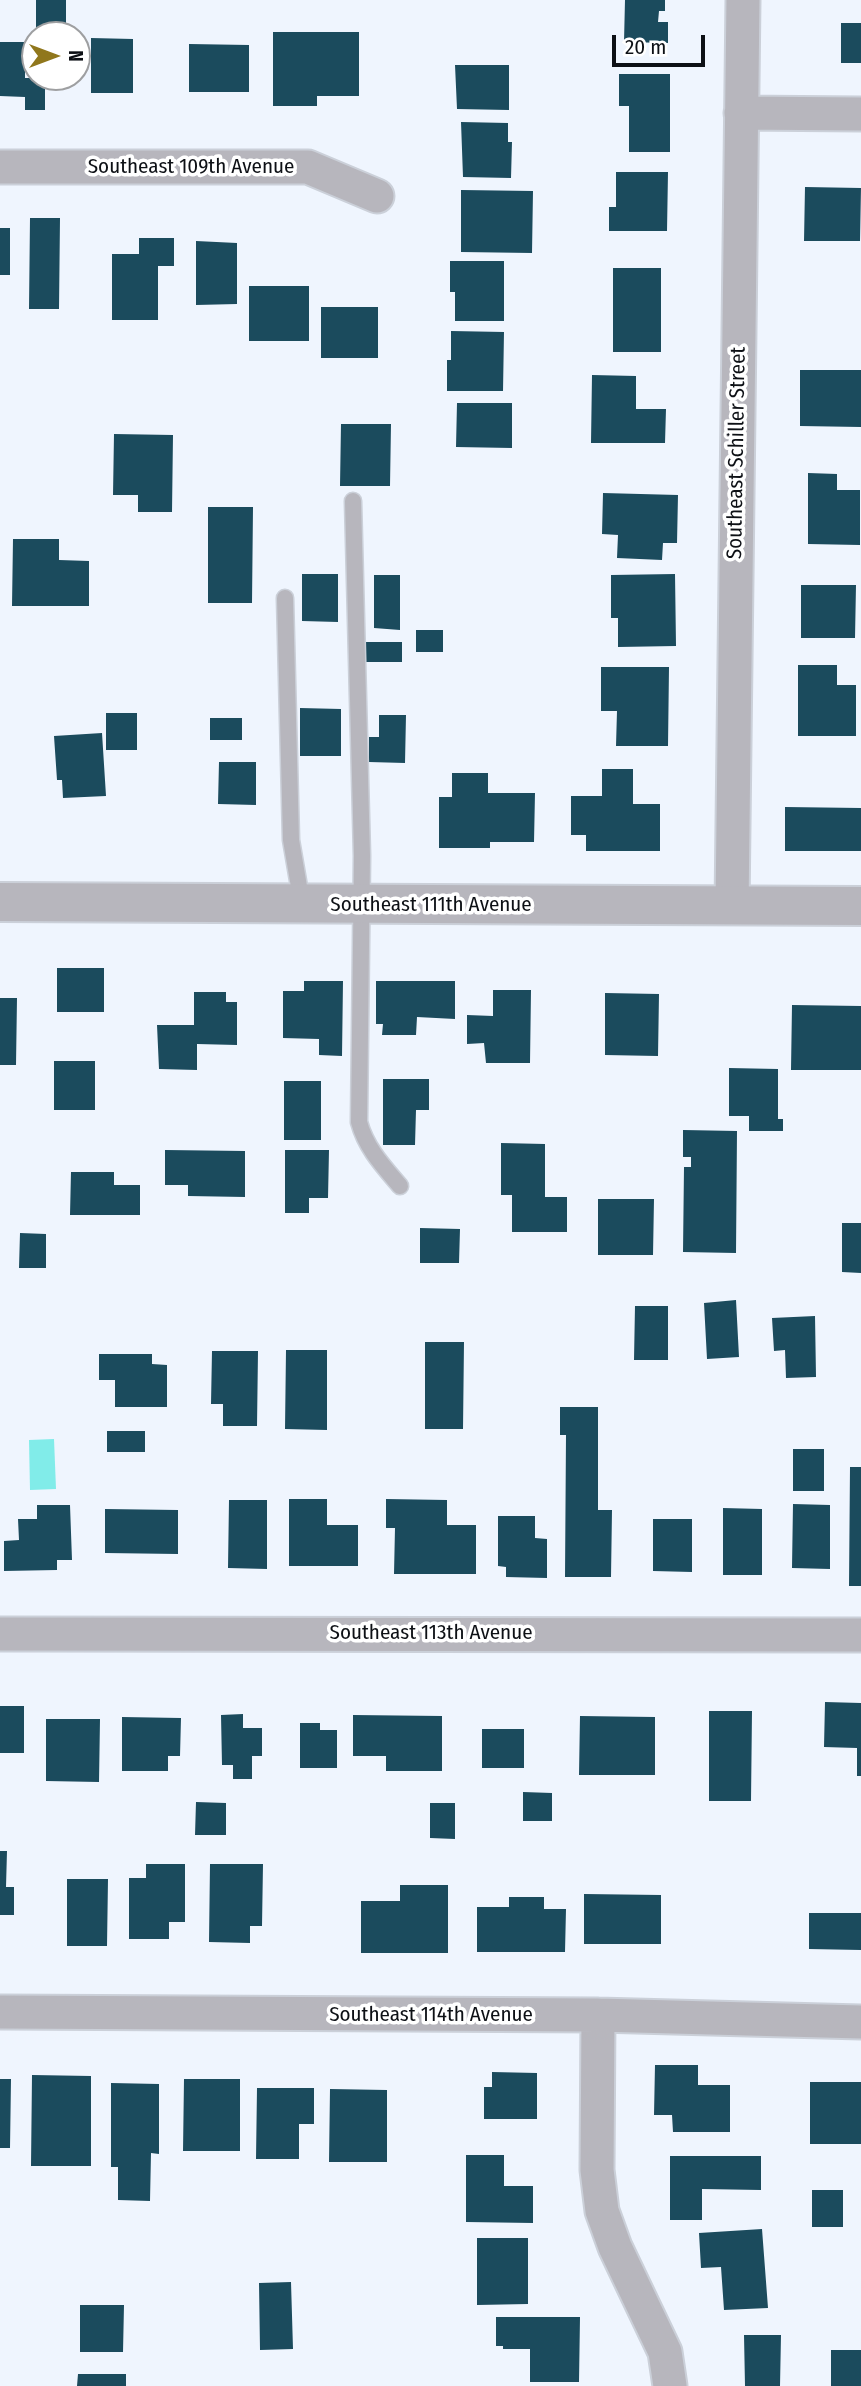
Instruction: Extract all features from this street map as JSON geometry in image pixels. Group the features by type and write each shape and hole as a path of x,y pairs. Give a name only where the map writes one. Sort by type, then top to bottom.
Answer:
{"street":[{"name":"Southeast Schiller Street","path":"732,907 743,0"},
{"path":"741,113 861,114"},
{"name":"Southeast 109th Avenue","path":"0,167 308,167 377,195"},
{"name":"Southeast 111th Avenue","path":"0,902 861,906"},
{"name":"Southeast 113th Avenue","path":"0,1634 861,1635"},
{"name":"Southeast 114th Avenue","path":"0,2012 598,2015 861,2021"},
{"path":"598,2015 597,2169 602,2211 615,2248 665,2352 670,2386"}],"lane":[{"path":"353,501 362,904 359,1122 374,1156 400,1186"},
{"path":"285,598 291,840 302,904"}],"water":[{"path":"54,1439 56,1489 30,1490 29,1440"}],"building":[{"path":"36,0 66,0 66,21 36,21"},
{"path":"625,0 665,0 665,11 659,11 658,22 668,22 668,43 624,42"},
{"path":"841,23 861,23 861,63 841,63"},
{"path":"273,32 359,32 359,96 317,96 317,106 273,106"},
{"path":"91,38 133,39 133,93 91,91"},
{"path":"0,42 21,42 21,91 45,91 45,110 25,110 25,97 0,96"},
{"path":"189,44 249,45 249,92 189,92"},
{"path":"455,65 509,65 509,110 457,109"},
{"path":"619,74 670,74 670,152 629,152 629,106 619,106"},
{"path":"461,122 508,123 508,142 512,142 511,178 463,177"},
{"path":"616,172 668,172 667,231 609,231 609,207 616,207"},
{"path":"805,187 861,188 860,241 804,241"},
{"path":"461,190 533,191 532,253 461,252"},
{"path":"30,218 60,218 59,309 29,309"},
{"path":"0,228 10,228 10,275 0,275"},
{"path":"139,238 174,238 174,266 158,266 158,320 112,320 112,254 139,254"},
{"path":"196,241 237,243 237,304 196,305"},
{"path":"450,261 504,261 504,321 455,321 455,292 450,292"},
{"path":"613,268 661,268 661,352 613,352"},
{"path":"249,286 309,286 309,341 249,341"},
{"path":"321,307 378,307 378,358 321,358"},
{"path":"451,331 504,332 503,391 447,391"},
{"path":"800,370 861,370 861,427 800,426"},
{"path":"592,375 636,376 636,409 666,409 665,443 591,443"},
{"path":"457,403 512,403 512,448 456,447"},
{"path":"341,424 391,424 390,486 340,486"},
{"path":"114,434 173,435 172,512 138,512 138,495 113,495"},
{"path":"808,473 837,474 837,490 860,490 860,545 808,544"},
{"path":"603,493 678,495 677,543 663,543 662,560 617,558 618,535 602,534"},
{"path":"208,507 253,507 252,603 208,603"},
{"path":"13,539 59,539 59,560 89,561 89,606 12,606"},
{"path":"302,574 338,574 338,622 302,621"},
{"path":"675,574 676,646 618,647 618,618 611,618 611,575"},
{"path":"374,575 400,575 400,630 374,628"},
{"path":"801,585 856,585 855,638 801,638"},
{"path":"416,630 443,630 443,652 416,652"},
{"path":"365,642 402,642 402,662 365,662"},
{"path":"798,665 837,665 837,685 856,685 856,736 798,736"},
{"path":"601,667 669,667 668,746 616,746 617,711 601,711"},
{"path":"300,708 341,709 341,756 300,756"},
{"path":"106,713 137,713 137,750 106,750"},
{"path":"379,715 406,715 405,763 369,762 369,737 379,737"},
{"path":"210,718 242,718 242,740 210,740"},
{"path":"102,733 106,796 63,798 62,780 57,780 54,736"},
{"path":"219,762 256,762 256,805 218,804"},
{"path":"602,769 633,769 633,804 660,804 660,851 586,851 586,835 571,835 571,796 602,796"},
{"path":"452,773 488,773 488,793 535,793 534,842 490,842 490,848 439,848 439,797 452,797"},
{"path":"785,807 861,808 861,851 785,851"},
{"path":"57,968 104,968 104,1012 57,1012"},
{"path":"304,981 343,981 342,1056 319,1055 319,1039 283,1038 283,991 304,991"},
{"path":"376,981 455,981 455,1019 417,1017 416,1035 382,1035 383,1024 376,1024"},
{"path":"493,990 531,990 530,1063 486,1063 484,1043 467,1044 467,1015 493,1016"},
{"path":"194,992 226,992 226,1002 237,1002 237,1045 197,1044 197,1070 159,1069 157,1025 194,1025"},
{"path":"605,993 659,994 658,1056 605,1055"},
{"path":"0,998 17,998 16,1065 0,1065"},
{"path":"792,1005 861,1006 861,1070 791,1070"},
{"path":"54,1061 95,1061 95,1110 54,1110"},
{"path":"729,1068 778,1069 778,1119 783,1119 783,1131 749,1131 749,1116 729,1116"},
{"path":"383,1079 429,1079 429,1110 416,1110 415,1145 383,1145"},
{"path":"284,1081 321,1081 321,1140 284,1140"},
{"path":"683,1130 737,1131 736,1253 683,1252 684,1167 691,1167 691,1157 683,1157"},
{"path":"501,1143 545,1144 545,1197 567,1197 567,1232 512,1232 512,1195 501,1195"},
{"path":"165,1150 245,1151 245,1197 188,1196 188,1185 165,1185"},
{"path":"285,1150 329,1150 328,1198 309,1198 309,1213 285,1213"},
{"path":"71,1172 114,1172 114,1185 140,1185 140,1215 70,1215"},
{"path":"598,1199 654,1199 653,1255 598,1255"},
{"path":"842,1223 861,1223 861,1273 842,1272"},
{"path":"420,1228 460,1229 459,1263 420,1263"},
{"path":"20,1233 46,1234 46,1268 19,1268"},
{"path":"736,1300 739,1357 707,1359 704,1303"},
{"path":"635,1306 668,1306 668,1360 634,1360"},
{"path":"815,1316 816,1377 786,1378 785,1350 774,1351 772,1318"},
{"path":"425,1342 464,1342 463,1429 425,1429"},
{"path":"286,1350 327,1350 327,1430 285,1429"},
{"path":"212,1351 258,1351 257,1426 223,1426 223,1404 211,1404"},
{"path":"99,1354 152,1354 152,1364 167,1365 167,1407 115,1407 115,1380 99,1380"},
{"path":"560,1407 598,1407 598,1510 612,1510 611,1577 565,1577 566,1435 560,1435"},
{"path":"107,1431 145,1431 145,1452 107,1452"},
{"path":"793,1449 824,1449 824,1491 793,1491"},
{"path":"850,1467 861,1467 861,1586 849,1586"},
{"path":"289,1499 327,1499 327,1525 358,1525 358,1566 289,1566"},
{"path":"386,1499 447,1500 447,1525 476,1525 476,1574 394,1574 395,1528 386,1528"},
{"path":"229,1500 267,1500 267,1569 228,1568"},
{"path":"793,1504 830,1505 830,1569 792,1568"},
{"path":"37,1505 70,1505 72,1560 57,1560 57,1570 4,1571 4,1541 19,1540 18,1519 37,1519"},
{"path":"723,1508 762,1509 762,1575 723,1575"},
{"path":"105,1509 178,1510 178,1554 105,1553"},
{"path":"498,1516 535,1516 535,1538 547,1539 547,1578 506,1577 506,1567 498,1566"},
{"path":"653,1519 692,1519 692,1572 653,1571"},
{"path":"825,1702 861,1703 861,1776 857,1776 857,1748 824,1747"},
{"path":"0,1706 24,1706 24,1753 0,1753"},
{"path":"709,1711 752,1711 751,1801 709,1801"},
{"path":"243,1714 243,1728 262,1728 262,1756 252,1756 252,1779 233,1779 233,1765 222,1765 221,1715"},
{"path":"353,1715 442,1716 442,1771 386,1771 386,1756 353,1756"},
{"path":"580,1716 655,1717 655,1775 579,1775"},
{"path":"122,1717 181,1718 180,1756 168,1756 168,1771 122,1771"},
{"path":"46,1719 100,1719 99,1782 46,1781"},
{"path":"300,1723 320,1723 320,1730 337,1730 337,1768 300,1768"},
{"path":"482,1729 524,1729 524,1768 482,1768"},
{"path":"523,1792 552,1793 552,1821 523,1821"},
{"path":"196,1802 226,1803 226,1835 195,1835"},
{"path":"430,1803 455,1803 455,1839 430,1838"},
{"path":"0,1851 7,1851 6,1887 14,1887 14,1915 0,1915"},
{"path":"146,1864 185,1864 185,1922 169,1922 169,1939 129,1939 129,1878 146,1878"},
{"path":"210,1864 263,1864 262,1926 250,1926 250,1943 209,1942"},
{"path":"67,1879 108,1879 107,1946 67,1946"},
{"path":"400,1885 448,1885 448,1953 361,1953 361,1901 400,1901"},
{"path":"584,1894 661,1895 661,1944 584,1944"},
{"path":"509,1897 544,1897 544,1909 566,1909 565,1952 477,1952 477,1907 509,1907"},
{"path":"809,1913 861,1913 861,1950 809,1949"},
{"path":"655,2065 698,2065 698,2085 730,2085 730,2132 673,2132 672,2115 654,2115"},
{"path":"492,2072 537,2073 537,2119 484,2119 484,2087 492,2087"},
{"path":"32,2075 91,2076 91,2166 31,2166"},
{"path":"0,2079 11,2079 10,2148 0,2148"},
{"path":"184,2079 240,2079 240,2151 183,2151"},
{"path":"810,2082 861,2082 861,2144 810,2144"},
{"path":"111,2083 159,2084 159,2154 151,2153 150,2201 118,2200 118,2167 111,2167"},
{"path":"257,2088 314,2088 314,2124 299,2124 299,2159 256,2159"},
{"path":"330,2089 387,2090 387,2162 329,2162"},
{"path":"466,2155 504,2155 504,2186 533,2186 533,2223 466,2222"},
{"path":"670,2156 761,2156 761,2190 702,2189 702,2220 670,2220"},
{"path":"812,2190 843,2190 843,2227 812,2227"},
{"path":"762,2229 768,2308 724,2310 721,2267 701,2268 699,2233"},
{"path":"477,2238 528,2238 528,2304 477,2305"},
{"path":"291,2282 293,2349 260,2350 259,2283"},
{"path":"80,2305 124,2305 123,2352 80,2352"},
{"path":"496,2317 580,2317 579,2382 530,2382 530,2349 503,2349 503,2346 496,2346"},
{"path":"744,2335 781,2335 780,2386 745,2386"},
{"path":"831,2350 861,2350 861,2386 831,2386"},
{"path":"78,2374 126,2374 126,2386 77,2386"}]}
